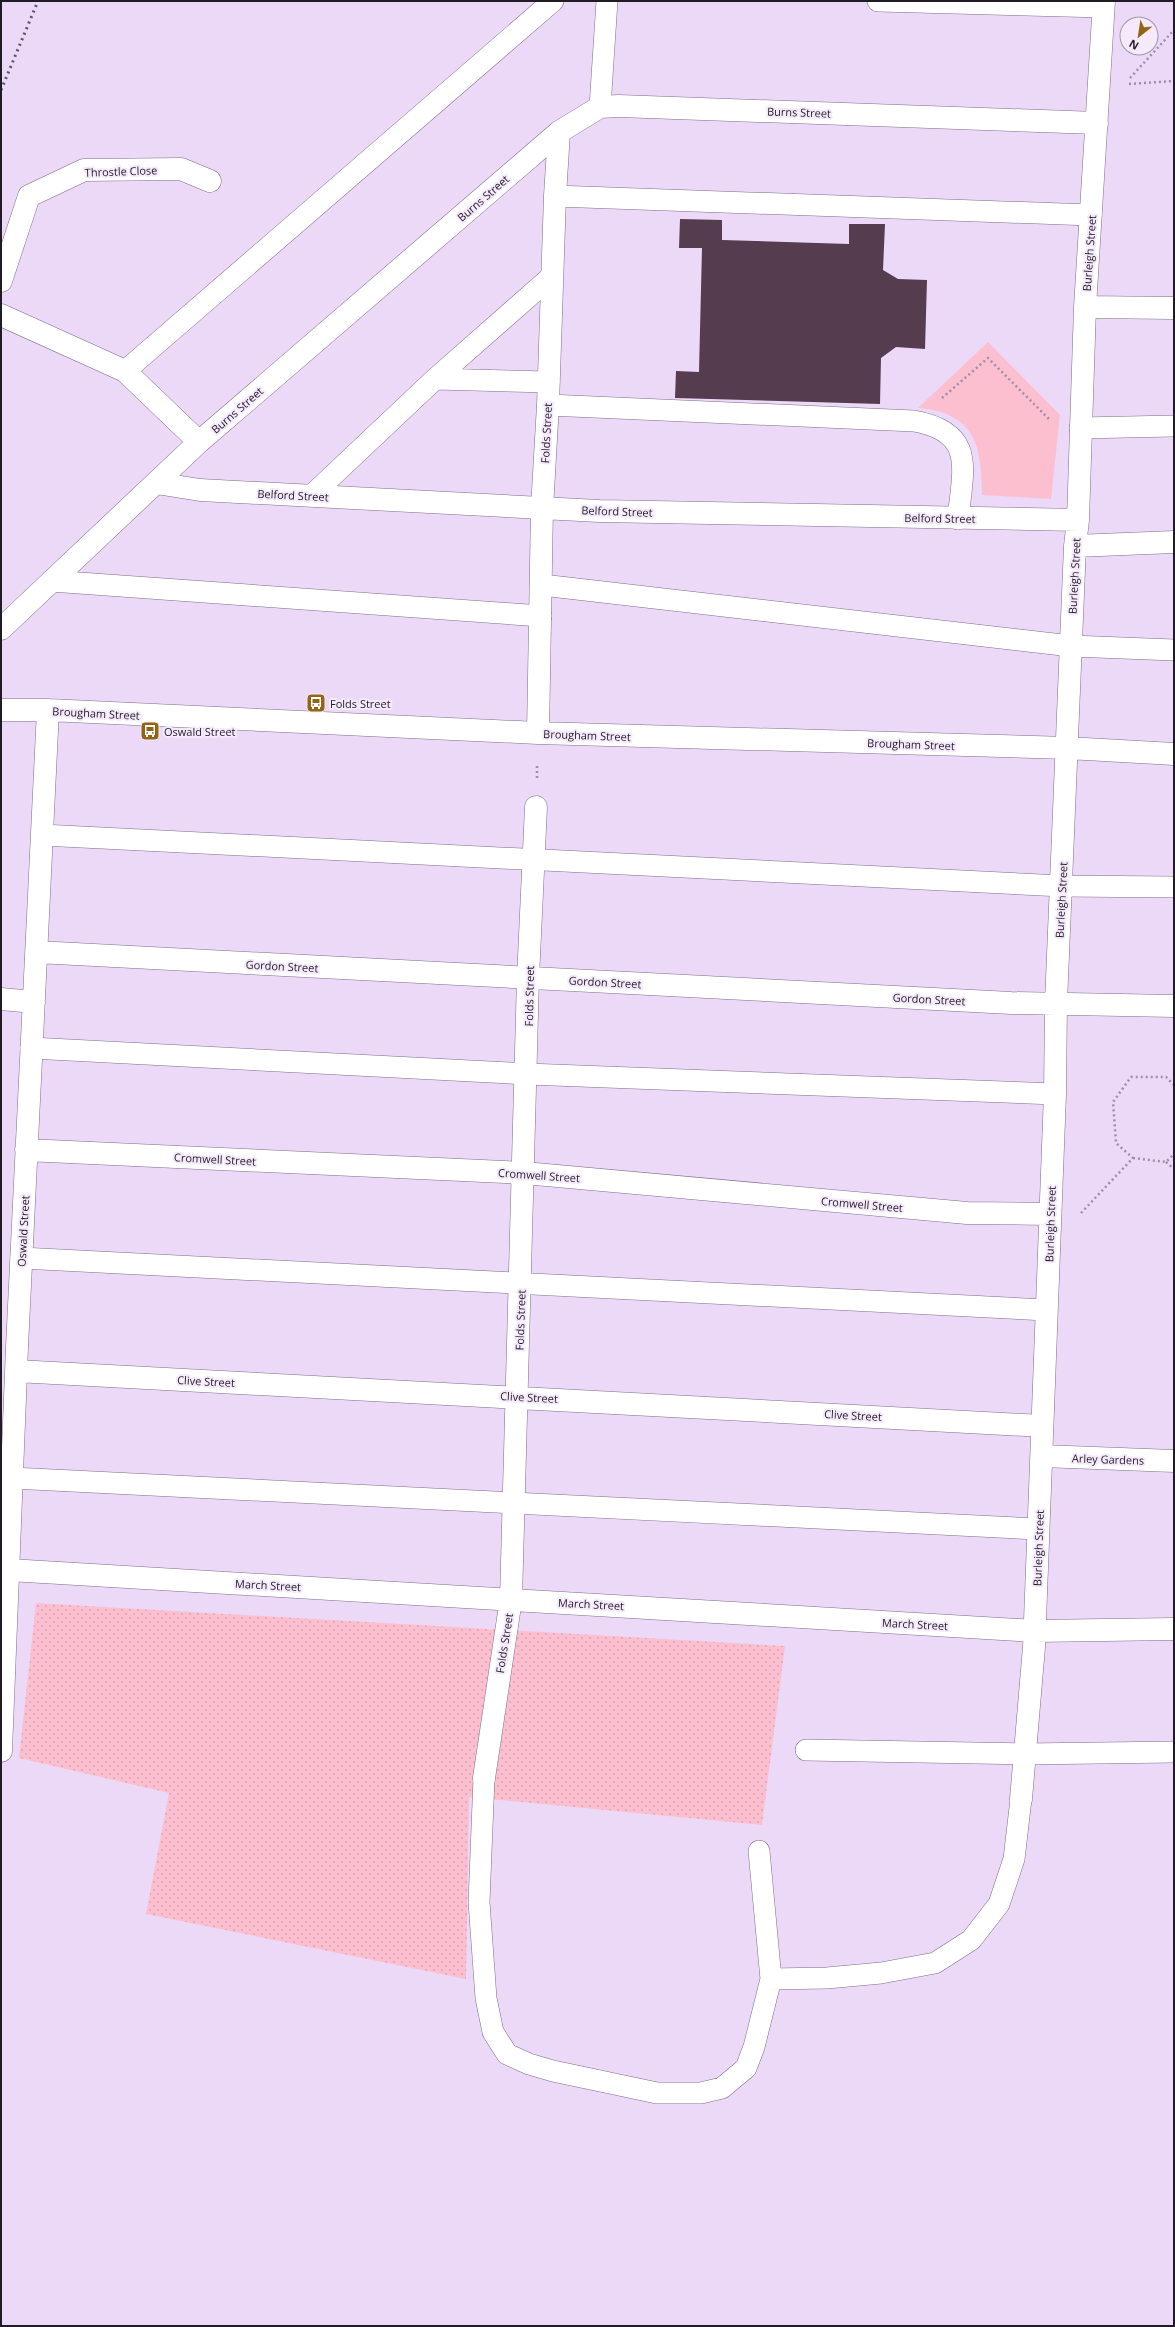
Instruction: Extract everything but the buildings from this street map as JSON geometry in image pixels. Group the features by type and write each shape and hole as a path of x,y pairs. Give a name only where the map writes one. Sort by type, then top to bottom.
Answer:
{"street":[{"name":"Burleigh Street","path":"1021,1799 1035,1631 1056,1002 1068,748 1075,546 1078,520 1085,307 1103,4"},
{"name":"Burns Street","path":"1,629 199,442 560,132 600,107 619,106 1096,123"},
{"name":"Folds Street","path":"538,733 542,585 542,508 549,382 555,196 560,132"},
{"name":"Throstle Close","path":"1,282 28,196 84,170 181,169 210,181"},
{"path":"1085,307 1174,308"},
{"path":"1,315 125,371 145,388 199,442"},
{"name":"Belford Street","path":"156,483 200,490 542,508 958,519 1078,520"},
{"path":"1075,546 1174,542"},
{"name":"Brougham Street","path":"1,710 48,710 538,733 1068,748 1174,754"},
{"name":"Oswald Street","path":"1,1751 4,1595 9,1570 21,1258 48,710"},
{"name":"Folds Street","path":"484,1778 511,1599 527,1074 528,978 536,807"},
{"name":"Gordon Street","path":"37,952 1011,1003 1056,1002 1174,1006"},
{"path":"1,999 34,1002"},
{"name":"Cromwell Street","path":"26,1150 524,1173 967,1213 1050,1214"},
{"name":"Clive Street","path":"16,1371 517,1396 1042,1426"},
{"name":"Arley Gardens","path":"1042,1456 1174,1461"},
{"name":"March Street","path":"9,1570 1035,1631 1174,1629"}],"lane":[{"path":"125,371 553,1"},
{"path":"600,107 607,1"},
{"path":"878,1 1103,4"},
{"path":"555,196 1091,215"},
{"path":"311,496 435,379 552,276"},
{"path":"435,379 549,382"},
{"path":"548,405 906,421 933,424 954,437 963,458 958,519"},
{"path":"1080,428 1174,426"},
{"path":"51,581 541,616"},
{"path":"542,585 1072,646 1174,650"},
{"path":"42,835 1062,886 1174,888"},
{"path":"31,1048 527,1074 1054,1094"},
{"path":"21,1258 1046,1310"},
{"path":"12,1478 1038,1529"},
{"path":"806,1750 1025,1754 1174,1752"},
{"path":"484,1778 479,1902 486,1998 493,2032 507,2054 529,2064 553,2071 657,2093 701,2093 722,2088 746,2068 754,2047 771,1979 759,1851"},
{"path":"771,1979 827,1978 881,1973 935,1963 971,1940 999,1904 1014,1859 1021,1799"}],"path":[{"path":"1174,30 1124,84 1174,82"},
{"path":"933,424 934,405 988,358 1052,422 1064,428 1080,428"},
{"path":"536,807 538,733"},
{"path":"1174,1085 1166,1077 1131,1077 1113,1102 1116,1143 1133,1158 1166,1162 1174,1169"},
{"path":"1166,1162 1174,1154"},
{"path":"1050,1214 1082,1213 1133,1158"}],"shaded area":[{"path":"988,342 1060,415 1051,499 982,495 980,461 977,447 971,435 963,425 952,417 937,411 918,408"},
{"path":"36,1603 785,1646 762,1825 469,1797 466,1979 146,1914 169,1793 19,1758"}],"railway":[{"path":"1,90 38,1"}],"place":[{"name":"Folds Street","path":"316,703"},
{"name":"Oswald Street","path":"150,731"}]}
